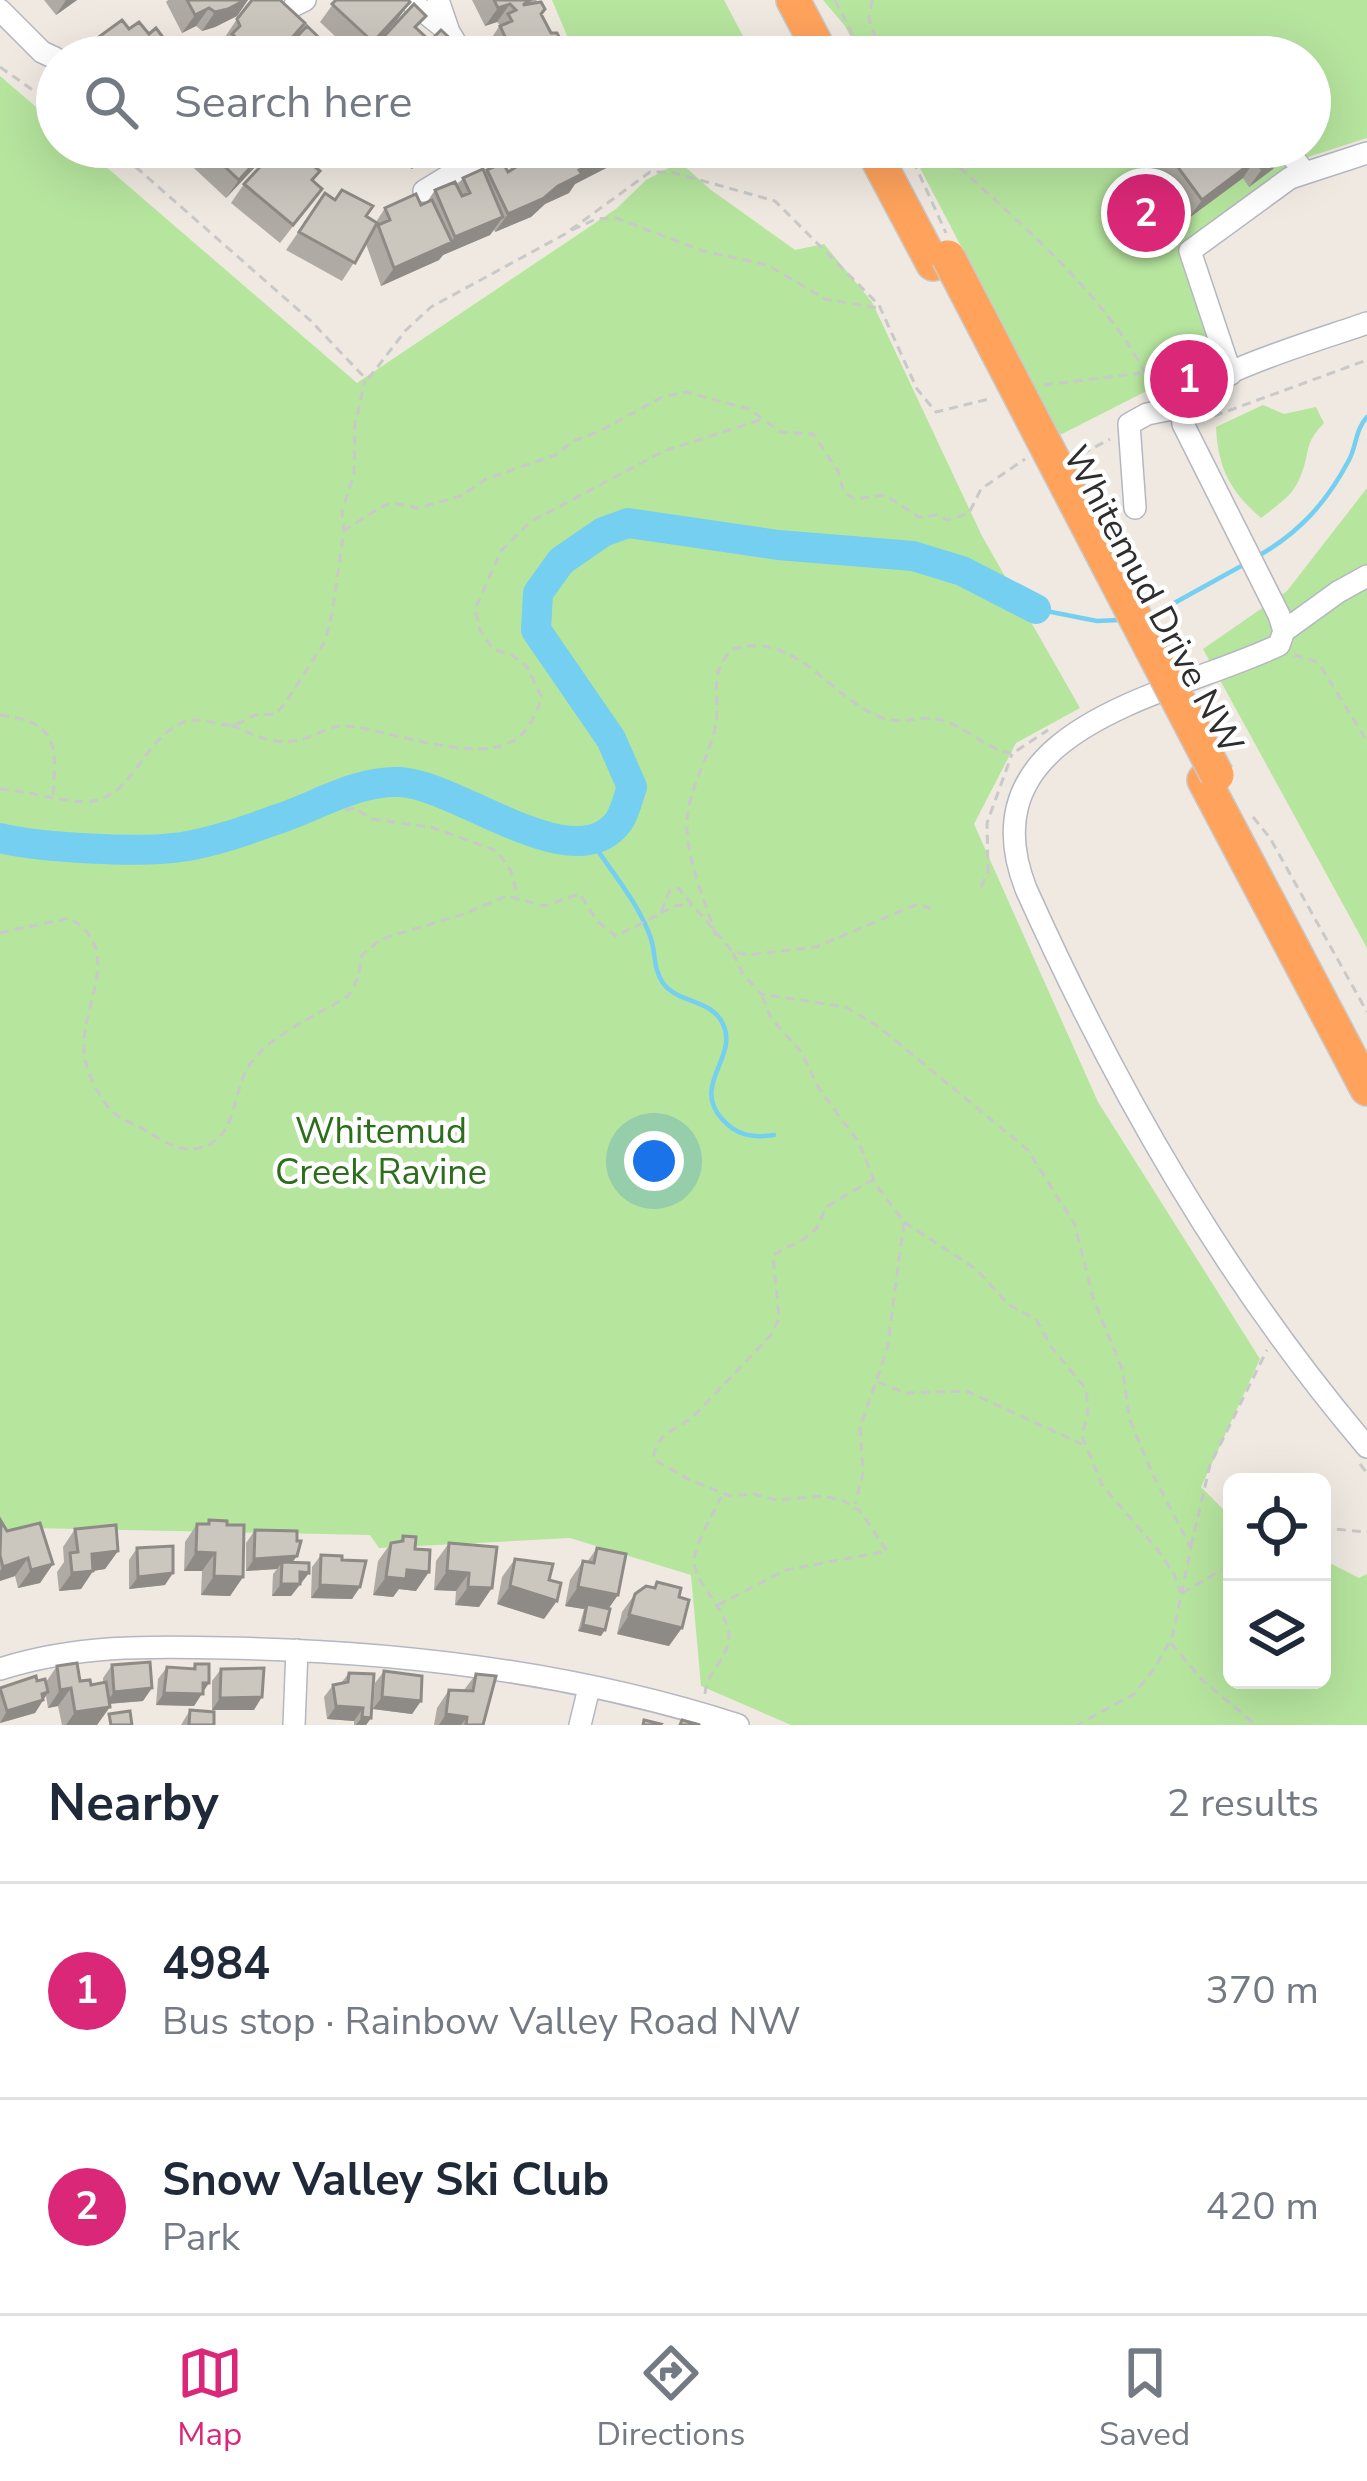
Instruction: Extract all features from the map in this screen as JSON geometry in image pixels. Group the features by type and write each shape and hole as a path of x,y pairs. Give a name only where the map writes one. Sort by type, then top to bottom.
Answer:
{"highway":[{"path":"793,0 812,36"},
{"path":"814,0 832,36"},
{"name":"Whitemud Drive NW","path":"885,168 944,253"},
{"name":"Whitemud Drive NW","path":"902,168 1367,1089"},
{"name":"Whitemud Drive NW","path":"1210,777 1367,1059"}],"street":[{"path":"410,0 449,32"},
{"path":"438,0 451,36"},
{"path":"0,10 36,46"},
{"path":"1331,165 1367,153"},
{"path":"424,191 462,168"},
{"path":"1301,168 1305,173"},
{"path":"1231,374 1190,251 1290,178 1320,168"},
{"path":"1367,323 1231,374 1189,398 1183,407 1183,424 1281,623 1279,645 1098,719 1062,741 1028,778 1019,795 1013,829 1026,889 1086,1019 1156,1149 1277,1333 1367,1448"},
{"path":"1135,508 1129,424 1147,414 1183,407"},
{"path":"1281,623 1359,580 1367,602"},
{"path":"0,1669 98,1647 297,1650 450,1663 590,1688 738,1725"},
{"path":"294,1725 297,1650"},
{"path":"580,1725 590,1688"}],"path":[{"path":"835,0 853,36"},
{"path":"872,0 869,17 875,36"},
{"path":"0,67 36,92"},
{"path":"137,168 311,321 365,378"},
{"path":"914,168 944,253"},
{"path":"960,168 1060,264 1126,338 1153,387"},
{"path":"565,234 650,172 671,172 775,201 880,308 917,389 936,412 997,397"},
{"path":"365,378 422,314 596,219 616,218 703,251 769,265 825,299 880,308"},
{"path":"1214,416 1367,360"},
{"path":"1037,387 1145,372"},
{"path":"231,725 275,713 314,661 332,614 343,531 341,511 354,474 355,425 365,378"},
{"path":"343,531 382,506 393,503 417,508 460,496 486,479 558,454 571,442 678,392 736,404 787,434 805,433 819,439 849,497 885,495 919,518 937,515 948,520 969,513 981,490 1024,459 1040,459"},
{"path":"0,789 99,801 129,778 141,759 181,723 194,720 231,725 277,743 303,740 340,724 409,740 489,750 514,742 532,724 542,698 527,667 493,649 480,630 475,609 501,551 530,522 664,451 762,420"},
{"path":"1072,459 1130,428"},
{"path":"716,936 693,864 687,827 696,781 716,725 716,672 733,650 754,646 786,651 855,703 886,720 934,718 1013,753"},
{"path":"1292,654 1321,667 1367,741"},
{"path":"0,715 41,724 51,736 53,797"},
{"path":"981,886 988,873 987,823 1013,753 1055,726"},
{"path":"1243,804 1270,838 1367,1012"},
{"path":"345,810 355,808 371,819 431,826 497,850 511,871 519,898"},
{"path":"658,915 670,890 684,892 732,951 771,1018 807,1060 818,1087 860,1143 874,1179 904,1222 976,1269 1009,1305 1036,1319 1052,1348 1086,1389 1084,1444 1102,1485 1168,1564 1181,1594"},
{"path":"0,933 69,918 80,925 95,948 100,972 83,1044 87,1068 116,1114 179,1148 194,1150 226,1130 243,1077 254,1059 349,995 357,983 362,956 373,943 501,898 544,906 580,894 616,936 678,905 693,906"},
{"path":"732,951 748,955 817,947 915,905 931,908"},
{"path":"761,994 846,1007 1016,1139 1037,1161 1075,1225 1094,1298 1123,1371 1129,1418 1191,1548"},
{"path":"718,1605 785,1570 886,1551 854,1506 824,1496 777,1500 722,1494 653,1459 656,1446 743,1369 771,1335 779,1318 772,1255 804,1239 817,1228 826,1208 874,1179"},
{"path":"854,1506 863,1473 860,1427 894,1313 904,1222"},
{"path":"1077,1725 1134,1694 1170,1642 1210,1465 1268,1348"},
{"path":"877,1382 906,1393 966,1391 1084,1444"},
{"path":"704,1714 706,1680 721,1660 729,1636 694,1558 722,1494"},
{"path":"1331,1529 1367,1532"},
{"path":"1181,1594 1223,1569"},
{"path":"1170,1642 1201,1678 1256,1725"}],"green space":[{"path":"552,0 724,0 743,36 567,36"},
{"path":"823,0 1367,0 1367,138 1331,150 1331,36 850,36"},
{"name":"Whitemud Creek Ravine","path":"0,76 36,107 36,168 107,168 357,383 616,209 646,180 669,168 687,168 795,250 824,244 872,302 982,536 1080,708 1016,743 974,824 1098,1102 1260,1359 1201,1487 1223,1509 1223,1689 1331,1689 1331,1564 1359,1578 1367,1574 1367,1725 791,1725 701,1686 691,1575 570,1538 379,1548 370,1535 33,1528 0,1539"},
{"path":"920,168 1291,168 1188,249 1220,356 1177,365 1180,374 1060,435"},
{"path":"1263,405 1284,414 1316,407 1324,423 1310,443 1294,489 1261,518 1228,478 1216,427"},
{"path":"1367,488 1367,948 1203,649 1287,591"}],"building":[{"path":"187,0 245,0 228,9 215,12 209,8 195,15"},
{"path":"252,0 280,0 305,23 293,36 234,36 240,26 237,19"},
{"path":"336,0 410,2 379,36 367,36 332,4"},
{"path":"494,0 530,0 523,5 541,2 545,9 541,14 551,33 559,36 505,36 500,26 512,21 508,14 516,10 510,4 498,8"},
{"path":"414,4 426,16 415,27 425,36 384,36"},
{"path":"122,20 129,29 139,22 149,34 156,28 162,36 100,36"},
{"path":"307,26 317,36 298,36"},
{"path":"226,168 250,168 239,180"},
{"path":"259,168 316,168 320,171 312,180 322,189 293,225 244,184"},
{"path":"506,168 508,172 515,168 583,168 579,170 582,174 544,198 508,214 487,170"},
{"path":"1178,168 1244,168 1202,200"},
{"path":"483,169 503,217 455,237 435,190 455,182 462,196 470,193 463,178"},
{"path":"342,190 373,206 366,216 377,223 355,263 299,232 325,193 335,200"},
{"path":"416,194 421,205 432,200 452,242 394,268 378,225 390,220 385,208"},
{"path":"209,1520 244,1525 243,1577 214,1576 215,1553 196,1552 197,1524 209,1524"},
{"path":"1,1521 7,1531 40,1523 53,1564 31,1570 28,1558 3,1567"},
{"path":"116,1525 118,1551 92,1554 93,1571 72,1573 70,1553 78,1552 75,1529"},
{"path":"255,1530 297,1531 297,1541 301,1541 297,1556 254,1559"},
{"path":"403,1536 416,1537 415,1549 430,1550 429,1572 407,1570 406,1579 386,1577 391,1543 403,1541"},
{"path":"449,1543 497,1547 492,1588 468,1587 469,1573 447,1571"},
{"path":"173,1546 173,1573 138,1577 137,1548"},
{"path":"597,1548 626,1554 618,1595 578,1587 583,1561 594,1563"},
{"path":"321,1555 366,1561 360,1587 320,1585"},
{"path":"515,1559 553,1564 549,1580 561,1583 557,1601 510,1586"},
{"path":"282,1562 309,1563 309,1573 300,1572 300,1584 281,1584"},
{"path":"657,1582 681,1588 679,1597 689,1600 682,1628 629,1615 635,1594 646,1586 655,1588"},
{"path":"587,1604 610,1609 605,1630 583,1625"},
{"path":"150,1662 152,1688 114,1692 112,1665"},
{"path":"77,1663 80,1681 106,1682 110,1707 75,1712 71,1688 60,1690 57,1666"},
{"path":"195,1664 209,1664 209,1683 203,1683 203,1694 164,1693 167,1667 195,1669"},
{"path":"264,1668 262,1697 220,1698 221,1669"},
{"path":"384,1671 422,1676 421,1701 382,1697"},
{"path":"349,1673 374,1674 371,1718 362,1717 363,1708 336,1706 333,1685 348,1682"},
{"path":"476,1674 496,1676 483,1725 466,1725 467,1717 446,1714 449,1690 473,1691"},
{"path":"36,1676 37,1681 45,1679 48,1692 42,1694 43,1700 7,1711 0,1688"},
{"path":"190,1710 214,1712 214,1725 189,1725"},
{"path":"130,1711 132,1725 111,1725 109,1714"}],"waterway":[{"path":"1258,556 1299,527 1321,503 1349,460 1367,417"},
{"path":"0,838 91,848 182,847 384,782 425,787 546,836 575,841 599,837 619,821 632,787 611,739 536,630 538,593 561,561 603,532 628,523 778,545 913,556 962,571 1036,609"},
{"path":"1149,617 1243,565"},
{"path":"1036,609 1097,621 1119,620"},
{"path":"592,842 640,914 663,983 711,1010 723,1024 725,1048 713,1083 714,1107 740,1133 774,1135"}],"place":[{"name":"Snow Valley Ski Club","path":"1146,213"},
{"name":"4984","path":"1189,379"}]}
